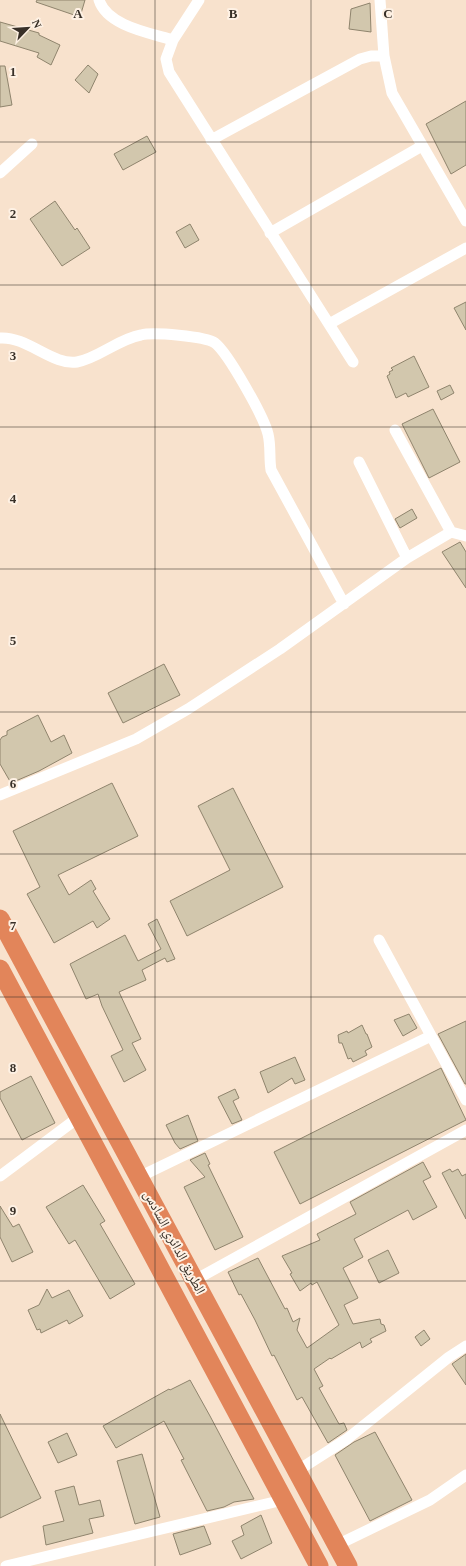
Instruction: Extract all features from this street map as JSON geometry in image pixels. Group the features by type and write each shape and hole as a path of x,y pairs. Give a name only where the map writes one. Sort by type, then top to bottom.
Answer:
{"highway":[{"name":"الطريق الدائري السادس","path":"0,919 348,1566"},
{"name":"الطريق الدائري السادس","path":"0,969 319,1566"},
{"path":"263,1459 285,1447"}],"street":[{"path":"98,0 108,15 120,23 173,40"},
{"path":"199,0 173,40 166,59 169,72 353,362"},
{"path":"380,0 384,56 392,93 466,221"},
{"path":"211,140 360,59 371,56 384,56"},
{"path":"0,173 32,144"},
{"path":"270,233 422,146"},
{"path":"329,324 466,248"},
{"path":"0,338 18,340 59,360 68,362 76,362 86,359 140,335 151,334 203,339 214,343 222,350 234,367 263,420 270,444 269,458 272,470 344,604"},
{"path":"395,430 452,532 466,536"},
{"path":"359,462 407,558"},
{"path":"0,794 136,739 188,709 280,649 407,558 452,532"},
{"path":"379,940 466,1100"},
{"path":"139,1177 431,1036"},
{"path":"0,1176 79,1116"},
{"path":"195,1280 466,1130"},
{"path":"297,1471 347,1439 449,1357 466,1346"},
{"path":"337,1545 430,1500 466,1475"},
{"path":"6,1566 283,1500"}],"building":[{"path":"37,0 85,0 80,17 36,2"},
{"path":"370,3 371,32 349,29 351,9"},
{"path":"0,22 39,33 39,35 60,45 51,65 37,57 39,53 0,41"},
{"path":"88,65 98,74 89,93 75,80"},
{"path":"0,66 5,66 12,105 0,107"},
{"path":"466,101 466,165 451,174 426,124"},
{"path":"147,136 156,152 123,170 114,154"},
{"path":"55,201 75,230 77,228 90,248 62,266 30,219"},
{"path":"190,224 199,240 185,248 176,232"},
{"path":"466,302 466,330 454,308"},
{"path":"414,356 429,387 408,397 406,393 396,398 387,376 390,374 389,372 393,370 391,368"},
{"path":"450,385 454,393 441,400 437,391"},
{"path":"433,409 460,462 429,478 402,424"},
{"path":"412,509 417,518 400,528 395,519"},
{"path":"460,542 466,552 466,588 442,552"},
{"path":"164,664 180,695 123,723 108,693"},
{"path":"38,715 51,742 64,735 72,753 39,771 11,783 0,764 0,740 2,737 7,735 7,731"},
{"path":"112,783 138,836 58,875 69,895 91,880 96,889 93,891 110,919 97,928 93,921 54,943 27,894 40,887 13,831"},
{"path":"233,788 283,887 187,936 170,901 230,870 198,806"},
{"path":"157,919 175,959 167,962 165,958 142,970 146,980 119,992 141,1039 132,1043 146,1070 124,1082 111,1056 123,1050 102,1006 98,994 86,999 70,964 125,935 138,961 161,949 148,924"},
{"path":"409,1014 417,1028 403,1036 394,1020"},
{"path":"466,1021 466,1084 465,1084 438,1034"},
{"path":"362,1025 372,1047 365,1051 367,1055 353,1062 351,1058 348,1059 342,1043 339,1043 338,1035 347,1031 348,1033"},
{"path":"295,1057 305,1080 295,1084 292,1078 268,1093 260,1072"},
{"path":"441,1068 466,1120 300,1204 274,1152"},
{"path":"31,1076 55,1123 22,1140 0,1098 0,1092"},
{"path":"235,1089 239,1098 233,1101 242,1120 232,1124 218,1097"},
{"path":"188,1115 198,1141 180,1149 175,1143 166,1125"},
{"path":"205,1153 210,1164 208,1165 243,1237 215,1250 184,1187 205,1177 190,1160"},
{"path":"423,1162 431,1177 423,1181 437,1207 413,1220 408,1210 354,1239 363,1257 343,1268 358,1298 344,1305 353,1324 380,1319 381,1324 384,1325 386,1331 370,1339 372,1342 362,1348 360,1342 331,1359 330,1358 314,1369 323,1386 319,1388 339,1424 344,1423 347,1430 328,1443 302,1397 297,1400 274,1355 272,1356 241,1294 239,1295 228,1272 258,1258 285,1309 287,1308 293,1322 300,1318 297,1330 307,1348 339,1325 317,1282 312,1285 311,1283 300,1291 282,1256 320,1240 317,1234 356,1214 350,1202"},
{"path":"450,1169 452,1172 458,1169 462,1176 466,1174 466,1219 442,1173"},
{"path":"83,1185 105,1221 100,1224 135,1284 110,1299 75,1240 69,1244 46,1207"},
{"path":"0,1206 13,1227 19,1224 33,1252 12,1262 0,1237"},
{"path":"388,1250 399,1273 379,1283 368,1260"},
{"path":"47,1289 52,1298 69,1290 83,1316 69,1324 67,1320 41,1333 40,1329 37,1330 28,1310 39,1305"},
{"path":"424,1330 430,1339 421,1346 415,1337"},
{"path":"466,1354 466,1385 452,1364"},
{"path":"190,1380 254,1499 234,1502 224,1507 207,1511 181,1460 184,1459 164,1421 116,1448 103,1426 169,1389 170,1390"},
{"path":"0,1414 41,1498 0,1518"},
{"path":"375,1432 412,1500 370,1521 335,1455 354,1442"},
{"path":"67,1433 77,1455 58,1463 48,1442"},
{"path":"142,1454 160,1517 135,1524 117,1461"},
{"path":"74,1486 79,1505 100,1500 104,1516 89,1519 93,1533 46,1545 43,1526 64,1521 55,1491"},
{"path":"261,1515 272,1543 241,1559 232,1541 244,1535 241,1526"},
{"path":"204,1526 211,1544 180,1555 173,1534"}]}
